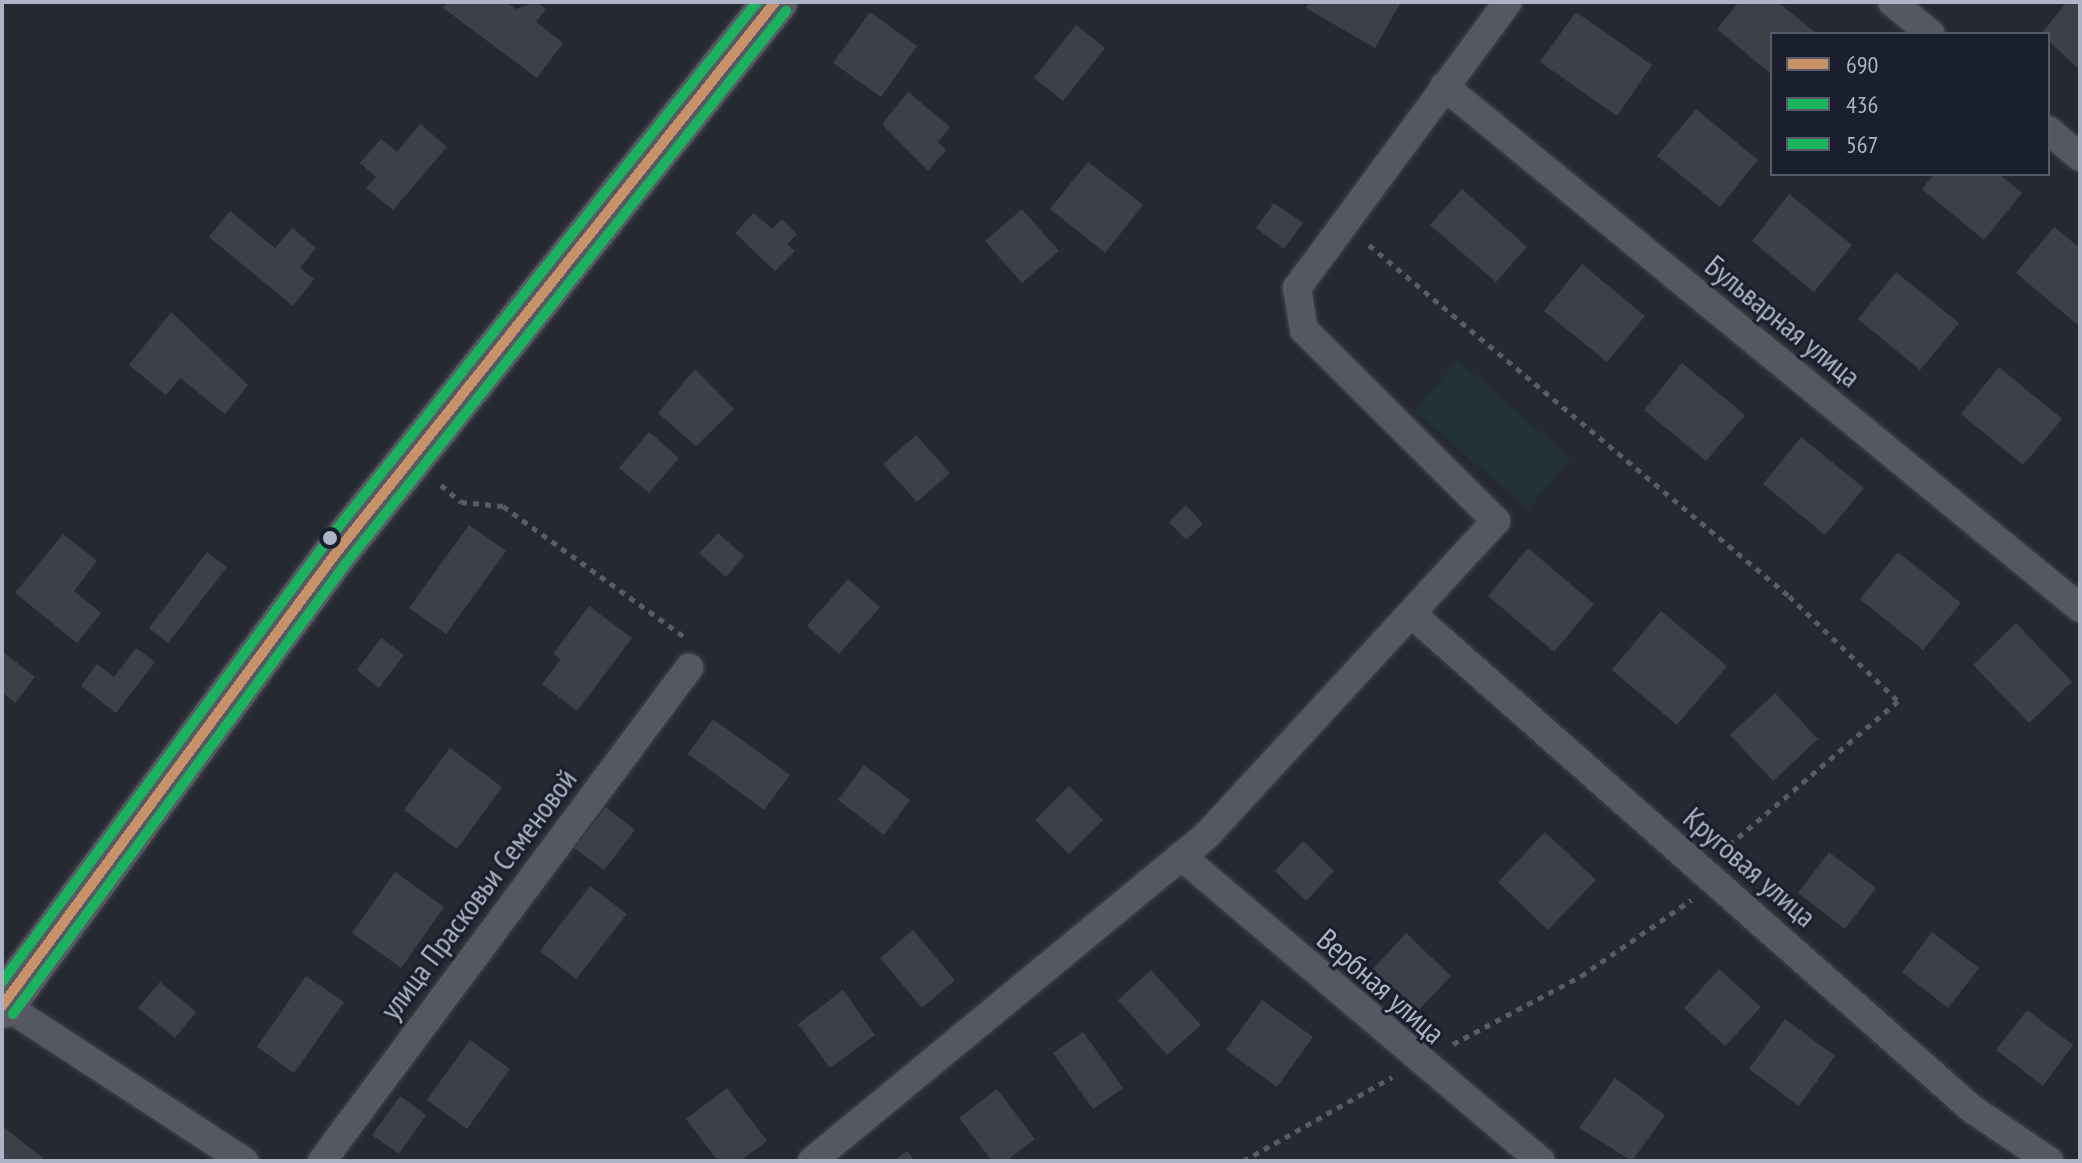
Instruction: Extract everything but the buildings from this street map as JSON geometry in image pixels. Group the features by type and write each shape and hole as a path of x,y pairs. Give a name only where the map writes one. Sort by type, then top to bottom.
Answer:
{"main road":[{"path":"2,1005 336,553 775,2"}],"street":[{"path":"812,1161 1181,856 1414,616 1496,521 1304,330 1297,288 1508,2"},
{"path":"1892,2 1929,32"},
{"name":"Бульварная улица","path":"1444,86 2080,608"},
{"path":"2050,132 2080,157"},
{"name":"Круговая улица","path":"1414,616 1972,1109 2049,1161"},
{"name":"улица Прасковьи Семеновой","path":"322,1161 689,668"},
{"name":"Вербная улица","path":"1181,856 1417,1063 1541,1161"},
{"path":"2,1005 244,1161"}],"path":[{"path":"1243,1161 1417,1063 1581,976 1709,876 1898,701 1789,596 1343,224"},
{"path":"442,471 436,481 461,502 503,506 690,641 689,668"}],"shaded area":[{"path":"1458,360 1571,459 1528,509 1414,411"}],"transit line":[{"name":"567","path":"2,982 325,544 757,2"},
{"name":"690","path":"2,1006 336,553 775,2"},
{"name":"436","path":"13,1014 347,562 786,11"}]}
